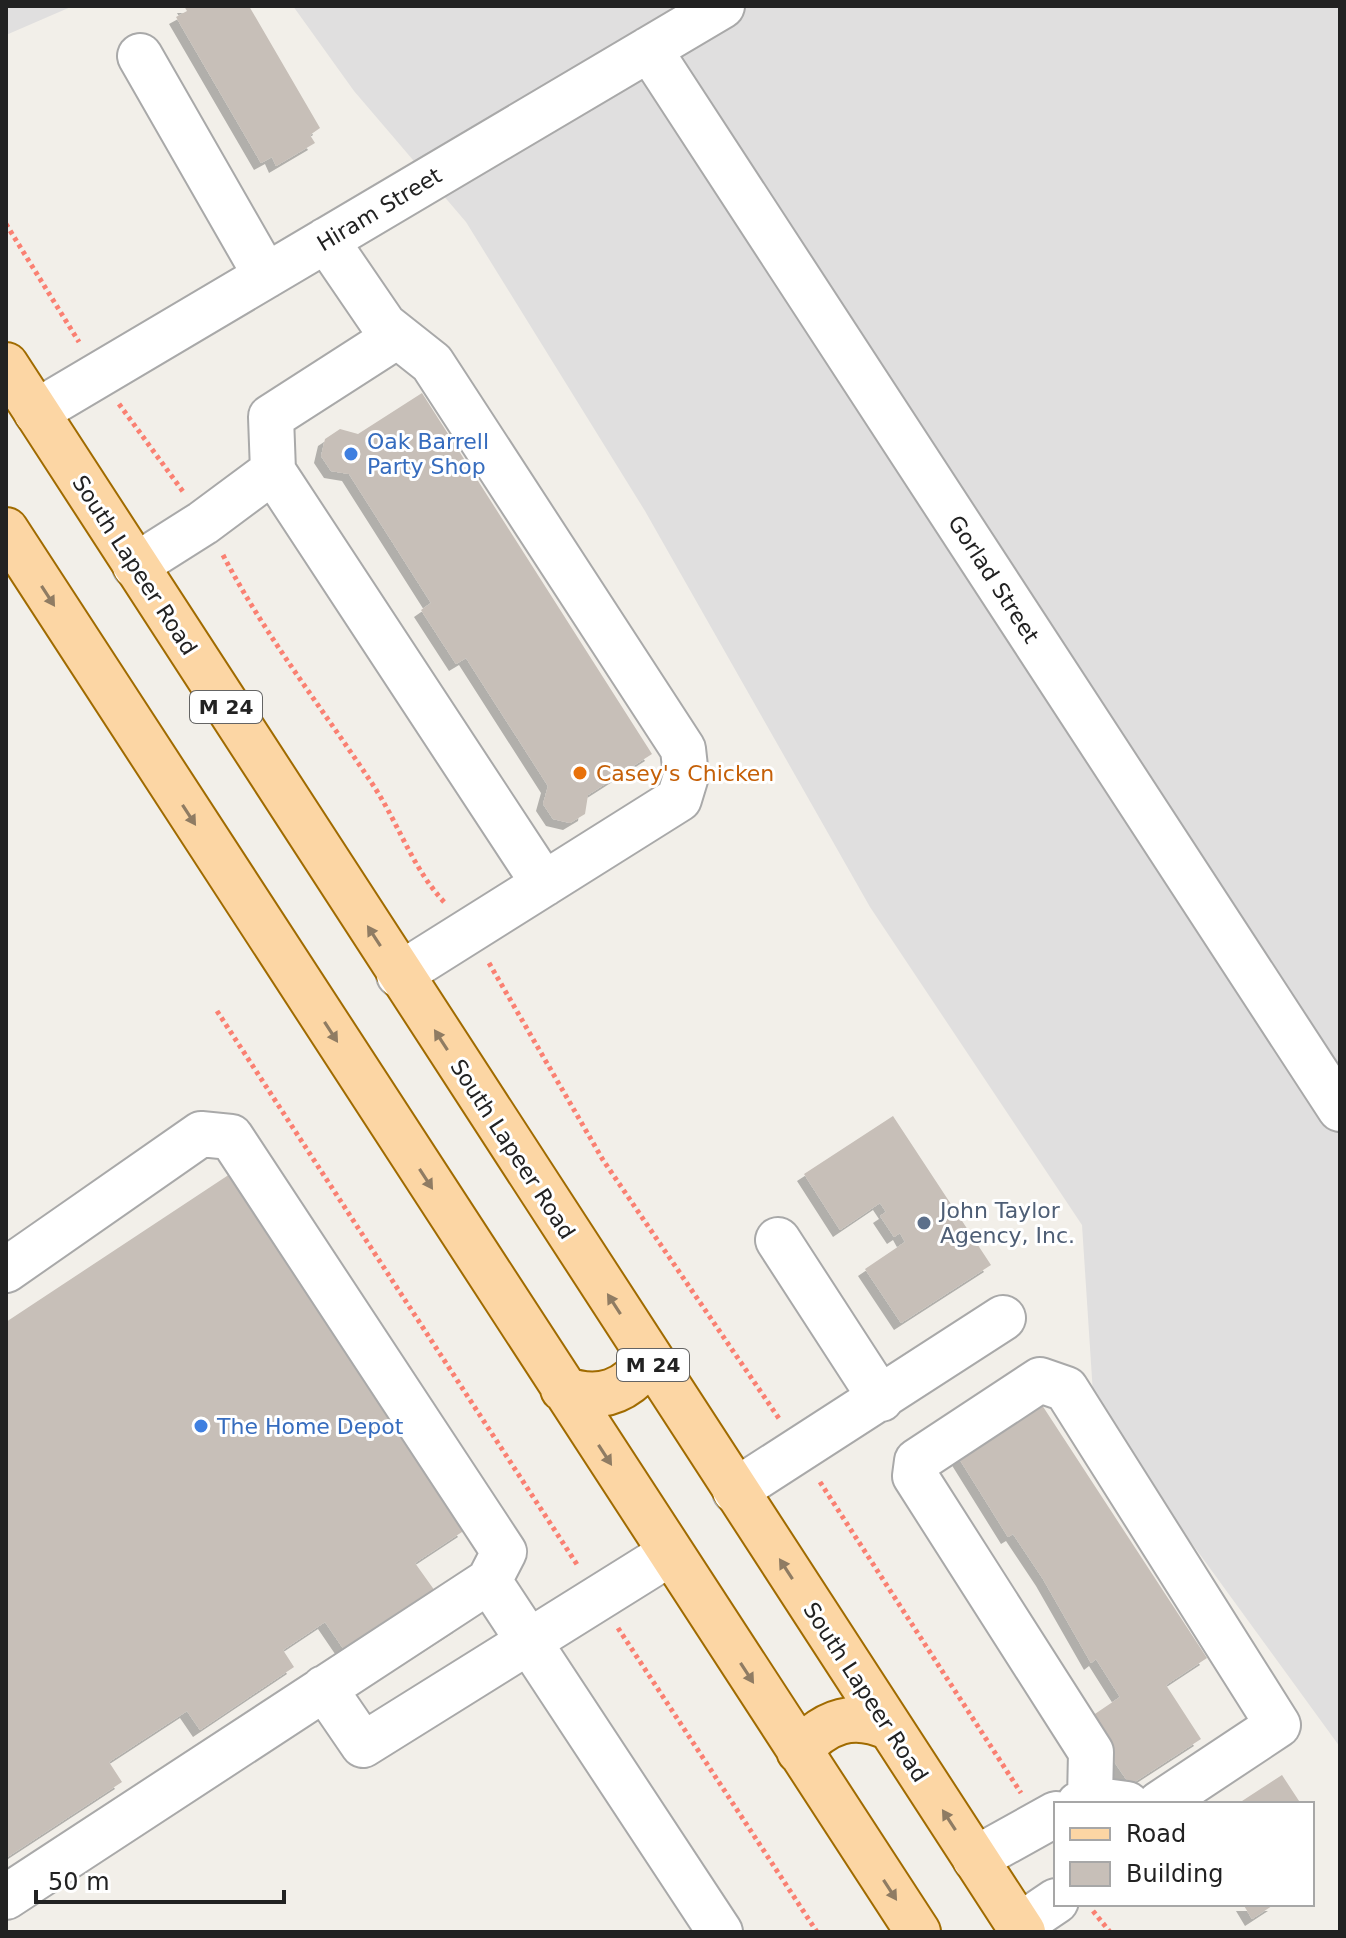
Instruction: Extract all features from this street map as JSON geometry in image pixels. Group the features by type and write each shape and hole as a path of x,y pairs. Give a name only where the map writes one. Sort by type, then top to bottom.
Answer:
{"main road":[{"name":"South Lapeer Road","path":"6,365 399,975 1021,1929"},
{"path":"6,530 669,1554 918,1932"},
{"path":"563,1389 584,1396 619,1391 640,1375 650,1360"},
{"path":"799,1751 810,1738 839,1721 856,1717 890,1728"}],"street":[{"name":"Hiram Street","path":"36,412 722,6"},
{"name":"Gorlad Street","path":"649,49 1340,1109"},
{"path":"140,56 266,276"},
{"path":"326,240 384,325 432,363 683,749 686,776 679,799 399,975"},
{"path":"397,336 271,417 273,471 544,884"},
{"path":"135,566 203,523 273,471"},
{"path":"6,1270 201,1134 231,1137 504,1552 489,1581 6,1897"},
{"path":"778,1240 881,1399"},
{"path":"735,1491 1003,1318"},
{"path":"1077,1802 1091,1752 915,1476 917,1461 1040,1380 1066,1389 1278,1725 1162,1802"},
{"path":"324,1688 363,1745 669,1554"},
{"path":"489,1581 720,1932"},
{"path":"975,1859 1054,1816"},
{"path":"1021,1929 1054,1903"}],"path":[{"path":"6,224 84,351"},
{"path":"115,396 190,503"},
{"path":"216,543 280,653 374,787 419,872 454,913"},
{"path":"482,953 595,1147 786,1429"},
{"path":"217,1011 585,1577"},
{"path":"817,1476 1074,1802"},
{"path":"612,1618 817,1932"},
{"path":"1090,1906 1110,1932"}],"shaded area":[{"path":"6,6 73,6 6,35"},
{"path":"293,6 1340,6 1340,1747 1094,1409 1082,1225 870,907 645,511 466,222 354,91"}],"building":[{"path":"184,6 249,6 320,128 310,135 315,143 276,166 272,157 261,163 176,17 187,11"},
{"path":"422,393 652,754 588,795 585,814 570,823 553,819 543,804 548,786 466,658 456,664 421,610 431,603 349,474 331,471 321,456 325,439 340,429 358,434"},
{"name":"John Taylor Agency, Inc.","path":"893,1116 991,1265 901,1323 865,1269 905,1242 900,1233 894,1237 880,1216 886,1212 880,1203 840,1230 804,1174"},
{"name":"The Home Depot","path":"230,1174 465,1530 415,1563 460,1626 368,1685 325,1622 283,1650 294,1667 200,1730 187,1711 109,1762 122,1782 6,1858 6,1322"},
{"path":"1040,1402 1207,1658 1166,1685 1201,1739 1130,1785 1086,1720 1120,1697 1096,1659 1091,1663 1043,1579 1013,1534 1008,1537 955,1452"},
{"path":"1282,1775 1300,1802 1239,1802"},
{"path":"1244,1906 1272,1906 1252,1919"}],"place":[{"name":"Oak Barrell Party Shop","path":"351,454"},
{"name":"Casey's Chicken","path":"580,773"},
{"name":"John Taylor Agency, Inc.","path":"924,1223"},
{"name":"The Home Depot","path":"201,1426"}]}
